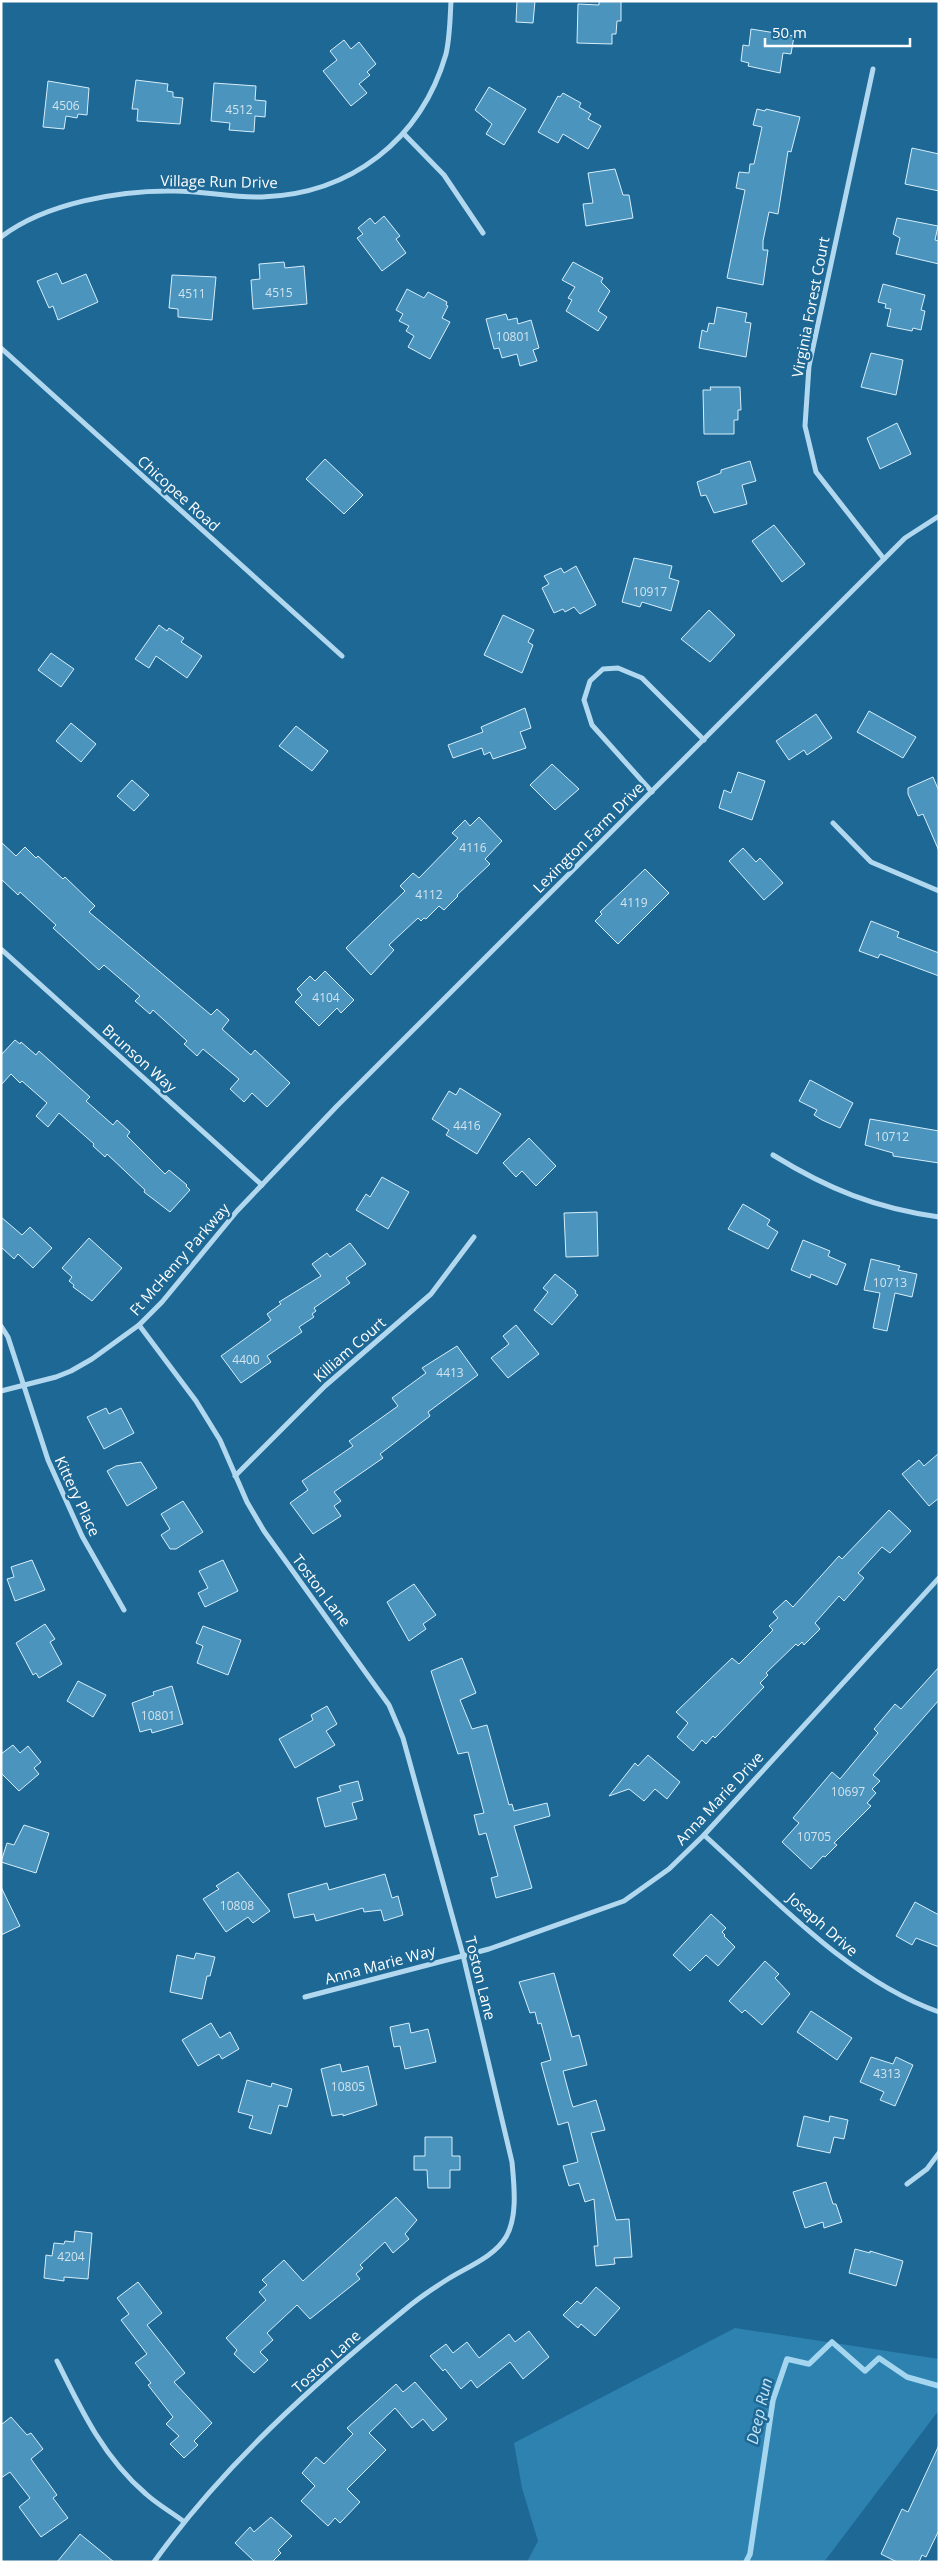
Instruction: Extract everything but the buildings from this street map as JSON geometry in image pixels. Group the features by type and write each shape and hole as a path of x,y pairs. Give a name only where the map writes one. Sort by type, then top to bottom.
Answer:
{"street":[{"name":"Village Run Drive","path":"1,237 51,211 118,195 173,191 262,197 313,190 343,179 376,159 404,134 421,112 436,82 446,52 451,1"},
{"name":"Virginia Forest Court","path":"873,69 809,366 805,426 816,472 884,560"},
{"path":"404,134 444,175 483,233"},
{"name":"Chicopee Road","path":"1,348 342,656"},
{"name":"Lexington Farm Drive","path":"262,1185 337,1106 905,538 939,516"},
{"path":"652,792 592,725 584,700 590,681 604,669 618,668 642,678 704,740"},
{"path":"833,823 870,862 939,891"},
{"name":"Brunson Way","path":"1,949 262,1185"},
{"path":"773,1155 811,1178 852,1197 902,1212 939,1217"},
{"name":"Ft McHenry Parkway","path":"1,1391 24,1386 71,1371 92,1359 139,1325 162,1302 194,1261 262,1185"},
{"name":"Killiam Court","path":"235,1476 324,1386 431,1294 474,1237"},
{"name":"Toston Lane","path":"139,1325 196,1401 220,1440 235,1476 264,1531 389,1705 403,1738 463,1955 512,2162 513,2212 506,2237 492,2252 405,2309 353,2352 252,2447 183,2521 154,2562"},
{"name":"Kittery Place","path":"1,1326 8,1337 48,1460 82,1536 124,1610"},
{"name":"Anna Marie Drive","path":"463,1955 513,1942 624,1902 669,1869 704,1835 939,1578"},
{"name":"Joseph Drive","path":"704,1835 847,1964 912,2002 939,2012"},
{"name":"Anna Marie Way","path":"304,1997 463,1955"},
{"path":"907,2184 927,2169 939,2154"},
{"path":"57,2361 89,2426 107,2453 145,2494 183,2521"}],"shaded area":[{"path":"735,2328 939,2359 939,2410 824,2562 527,2562 538,2541 522,2488 514,2443"}],"waterway":[{"name":"Deep Run","path":"746,2562 750,2554 773,2400 787,2359 809,2364 832,2342 865,2371 879,2358 907,2377 939,2386"}]}
